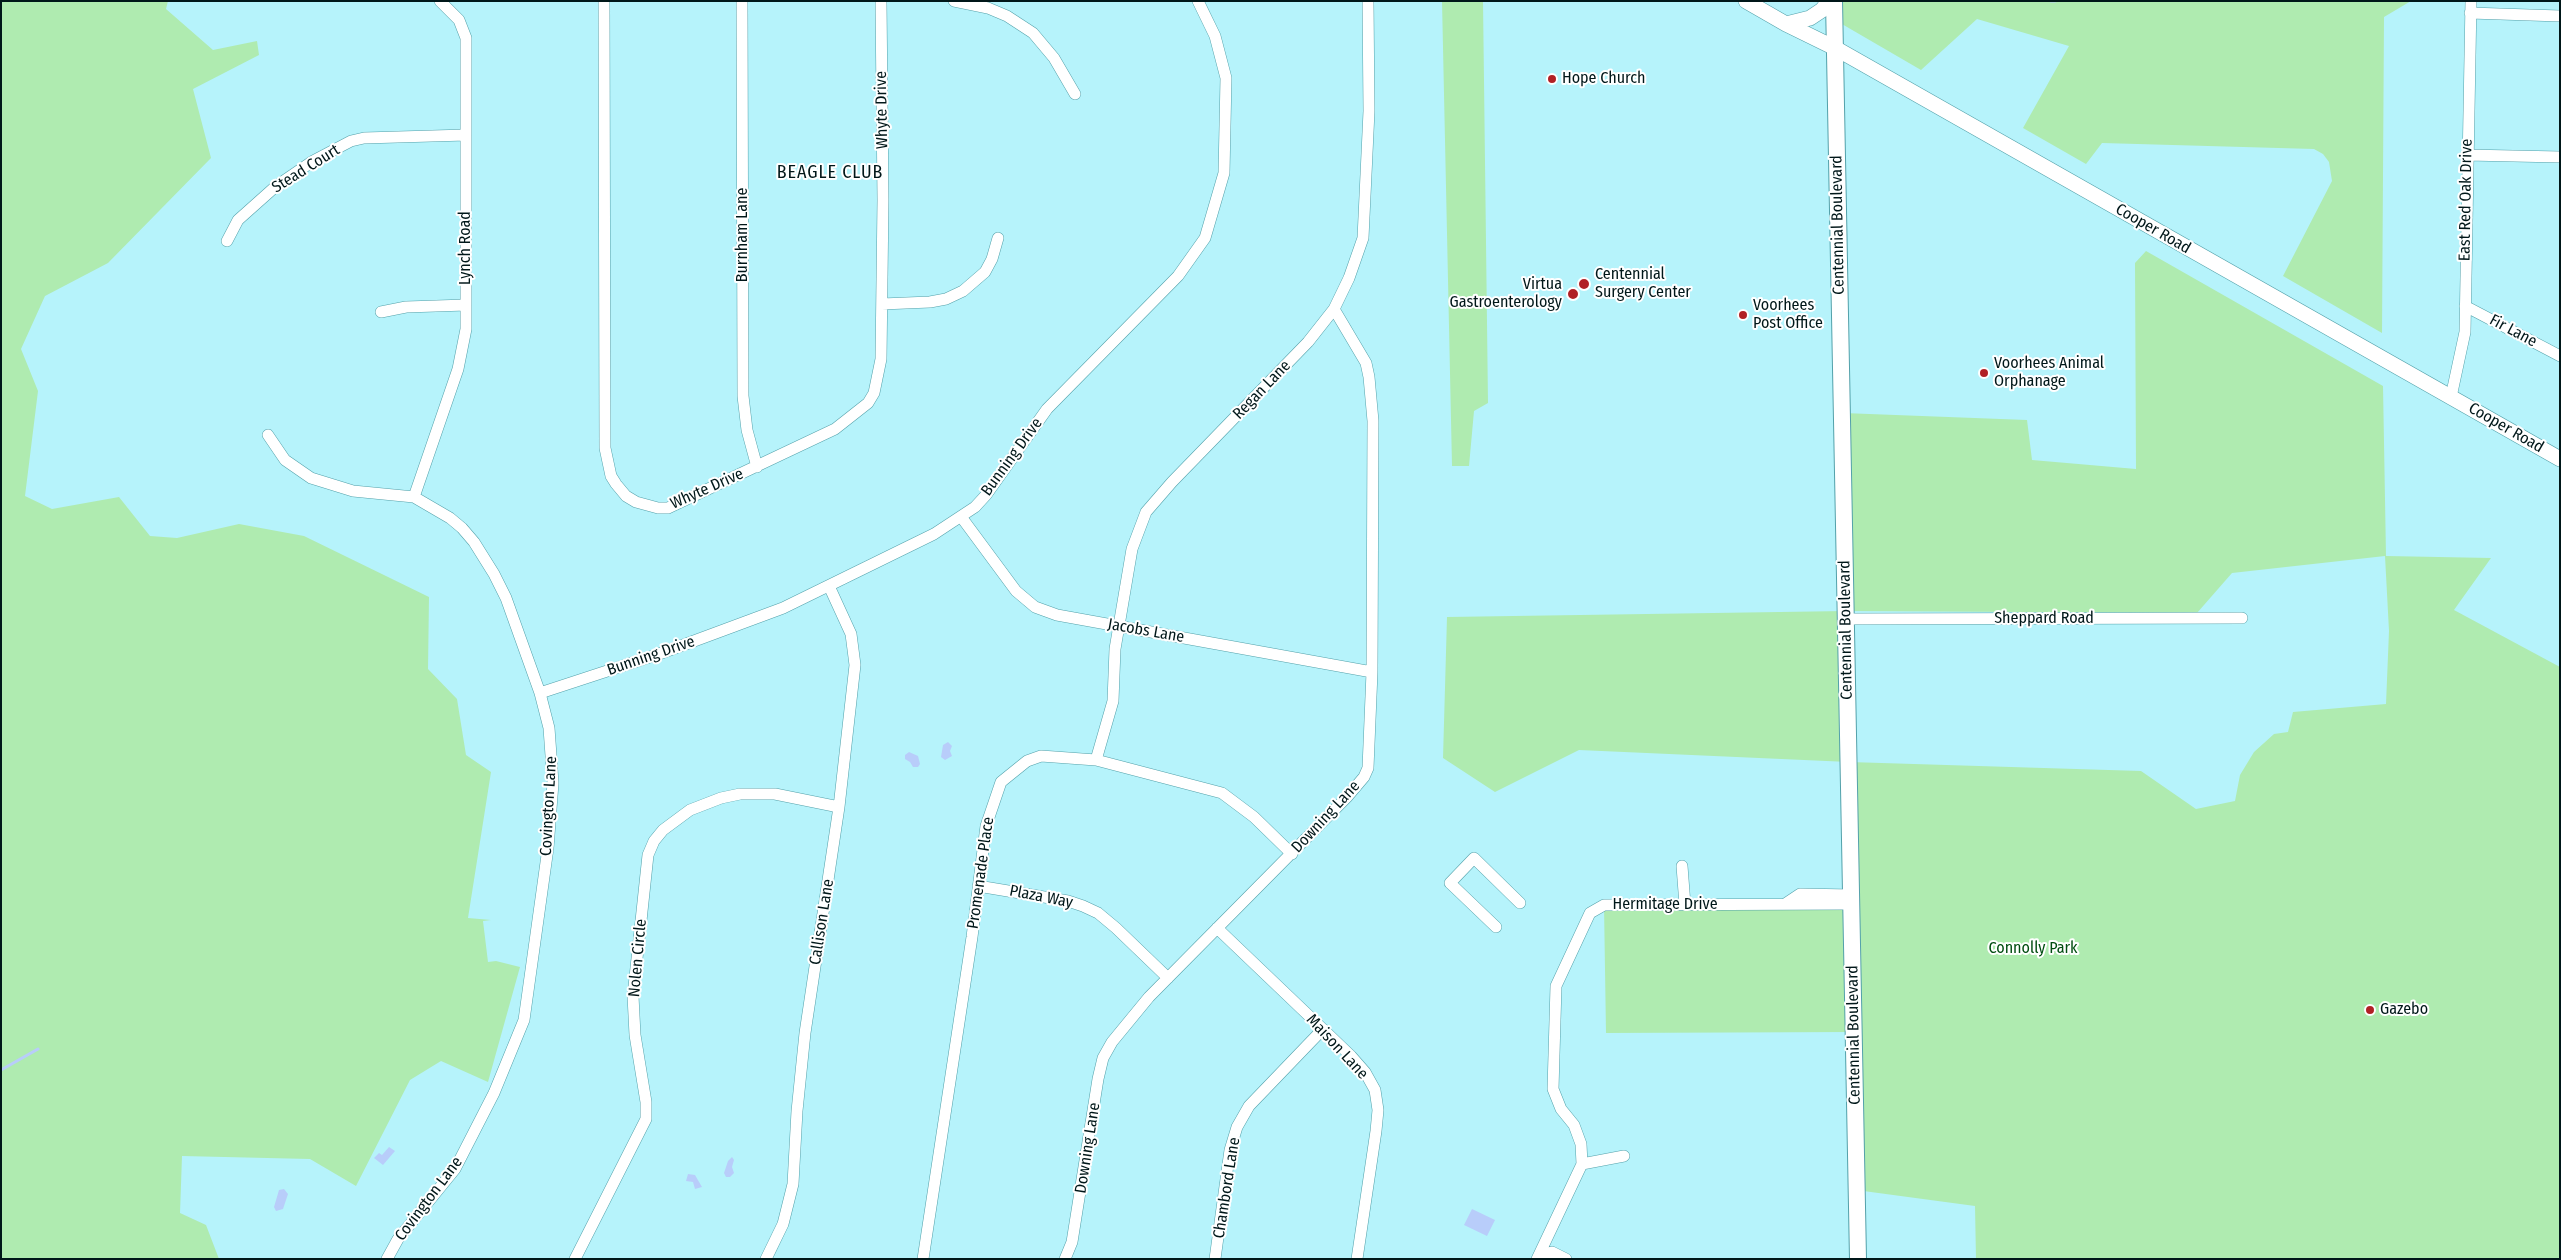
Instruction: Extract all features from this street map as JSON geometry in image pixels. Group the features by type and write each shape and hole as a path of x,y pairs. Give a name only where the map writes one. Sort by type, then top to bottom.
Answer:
{"main road":[{"name":"Centennial Boulevard","path":"1834,1 1858,1259"}],"street":[{"name":"Lynch Road","path":"414,497 458,369 465,338 466,38 459,20 440,1"},
{"name":"Whyte Drive","path":"604,1 605,448 611,476 626,496 648,507 668,508 835,429 868,403 879,379 882,304 881,1"},
{"name":"Burnham Lane","path":"742,1 742,396 747,430 757,466"},
{"path":"881,1 892,1"},
{"path":"954,1 988,8 1007,16 1033,33 1054,58 1075,94"},
{"name":"Bunning Drive","path":"540,694 668,651 782,608 962,518 986,495 1047,409 1178,276 1205,238 1224,173 1226,78 1215,36 1198,1"},
{"name":"Regan Lane","path":"1096,760 1113,701 1115,649 1132,549 1146,512 1172,482 1308,342 1334,309 1349,278 1363,238 1369,111 1368,1"},
{"name":"Cooper Road","path":"1746,1 1786,24 1835,48 2074,182 2240,280 2560,459"},
{"path":"1786,24 1810,18 1822,10 1829,1"},
{"path":"2471,7 2560,16"},
{"name":"East Red Oak Drive","path":"2451,397 2464,339 2471,7"},
{"name":"Stead Court","path":"227,241 238,220 275,187 313,161 351,141 364,138 466,135"},
{"path":"2467,155 2560,157"},
{"path":"882,304 930,302 946,299 963,290 985,272 992,259 998,238"},
{"path":"381,312 406,307 466,305"},
{"name":"Fir Lane","path":"2465,306 2560,356"},
{"name":"Downing Lane","path":"1065,1259 1072,1242 1104,1058 1112,1042 1168,978 1347,797 1364,777 1368,768 1372,672 1373,421 1369,377 1356,345 1334,309"},
{"name":"Covington Lane","path":"268,435 285,460 311,478 353,491 414,497 450,518 474,542 506,598 540,694 549,728 553,782 548,848 524,1020 494,1093 455,1169 398,1239 387,1259"},
{"name":"Jacobs Lane","path":"962,518 1005,579 1035,607 1057,615 1372,672"},
{"name":"Callison Lane","path":"766,1259 783,1224 793,1184 796,1111 805,1033 839,807 855,664 851,634 829,586"},
{"name":"Sheppard Road","path":"1846,619 2242,618"},
{"name":"Promenade Place","path":"923,1259 986,826 1001,782 1027,761 1041,756 1096,760 1222,793 1254,817 1292,854"},
{"name":"Nolen Circle","path":"575,1259 646,1119 646,1102 635,1035 633,996 648,855 654,841 663,830 690,810 721,798 740,794 775,794 839,807"},
{"path":"1496,927 1450,883 1474,858 1520,903"},
{"path":"1682,866 1685,904"},
{"name":"Plaza Way","path":"978,886 1068,901 1098,913 1168,978"},
{"name":"Hermitage Drive","path":"1582,1164 1581,1144 1574,1125 1561,1110 1553,1089 1556,986 1590,912 1604,905 1784,904 1800,894 1851,900"},
{"name":"Maison Lane","path":"1217,928 1323,1029 1365,1072 1375,1090 1378,1110 1357,1259"},
{"name":"Chambord Lane","path":"1215,1259 1230,1150 1237,1127 1249,1106 1323,1029"},
{"path":"1539,1257 1582,1164 1624,1156"},
{"path":"1539,1257 1552,1252 1566,1259"}],"green space":[{"path":"1,1 168,1 166,9 213,50 257,41 259,55 193,89 211,158 108,263 45,296 21,349 38,391 25,496 52,509 119,497 150,536 177,538 239,524 304,536 429,597 428,669 457,699 466,755 491,772 468,918 491,920 483,921 488,962 496,961 520,967 488,1082 441,1061 410,1080 356,1186 310,1159 182,1156 180,1213 206,1225 219,1259 1,1259"},
{"path":"1442,1 1483,1 1488,403 1474,411 1469,466 1452,466"},
{"path":"1835,1 2411,1 2384,17 2382,333 2283,276 2332,181 2329,162 2323,154 2314,149 2102,143 2086,164 2023,128 2069,46 1977,19 1921,70 1835,20"},
{"name":"Connolly Park","path":"2146,251 2383,386 2386,556 2491,558 2454,610 2560,667 2560,1259 1976,1259 1975,1206 1856,1190 1853,1032 1606,1033 1604,905 1851,904 1849,762 2141,771 2196,809 2235,801 2240,775 2254,752 2274,734 2288,732 2293,712 2386,704 2389,631 2385,556 2232,573 2197,613 1846,611 1843,413 2027,420 2032,460 2136,469 2135,263"},
{"path":"1846,611 1849,762 1579,750 1495,792 1443,758 1447,617"}],"water":[{"path":"948,742 952,746 950,751 952,756 945,760 941,757 943,745"},
{"path":"909,752 918,756 920,764 918,767 913,767 905,759 905,755"},
{"path":"389,1147 395,1151 383,1165 374,1158 379,1153 382,1155"},
{"path":"732,1157 734,1160 732,1167 734,1173 730,1177 726,1177 724,1173 728,1161"},
{"path":"688,1174 695,1175 702,1187 695,1189 693,1182 686,1181"},
{"path":"284,1189 288,1194 283,1209 276,1211 274,1207 279,1190"},
{"path":"1472,1209 1495,1220 1487,1236 1464,1225"}],"waterway":[{"path":"1,1070 38,1049"}],"place":[{"name":"Hope Church","path":"1552,79"},
{"name":"Centennial Surgery Center","path":"1584,284"},
{"name":"Virtua Gastroenterology","path":"1573,294"},
{"name":"Voorhees Post Office","path":"1743,315"},
{"name":"Voorhees Animal Orphanage","path":"1984,373"},
{"name":"Gazebo","path":"2370,1010"}],"district":[{"name":"BEAGLE CLUB","path":"830,173"}]}
